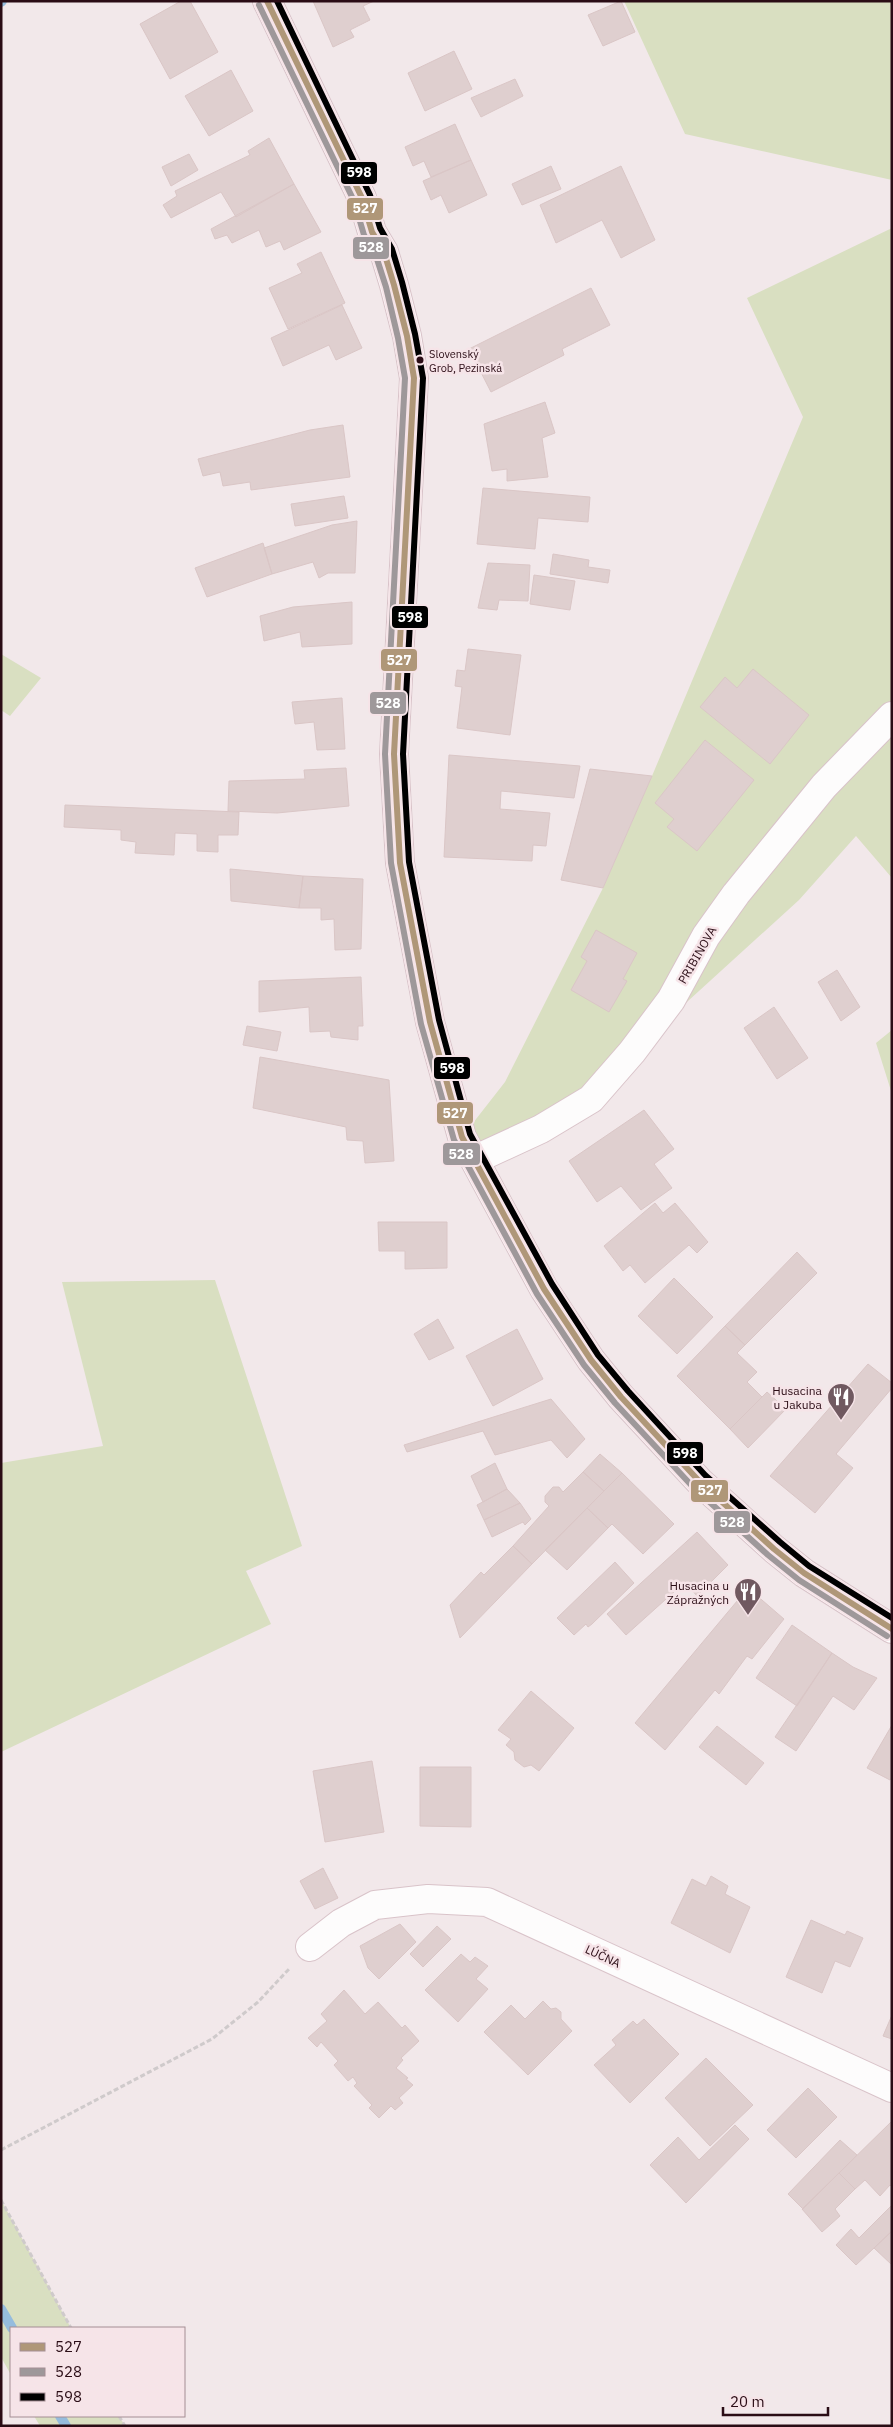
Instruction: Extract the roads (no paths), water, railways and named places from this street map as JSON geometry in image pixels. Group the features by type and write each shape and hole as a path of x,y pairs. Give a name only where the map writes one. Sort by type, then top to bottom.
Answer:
{"street":[{"path":"267,1 362,198 372,232 384,252 407,336 414,378 394,754 400,863 430,1022 462,1137 476,1159 544,1289 591,1360 621,1397 699,1481 774,1549 812,1578 892,1629"},
{"name":"PRIBINOVA","path":"476,1159 541,1129 591,1098 632,1052 671,1000 706,936 736,894 824,786 892,716"},
{"name":"LÚČNA","path":"310,1947 341,1923 375,1906 428,1899 487,1902 892,2088"}],"waterway":[{"path":"1,2309 11,2327"},
{"path":"61,2417 66,2426"}],"place":[{"name":"Slovenský Grob, Pezinská","path":"420,360"},
{"name":"Husacina u Jakuba","path":"841,1421"},
{"name":"Husacina u Zápražných","path":"748,1616"}]}
